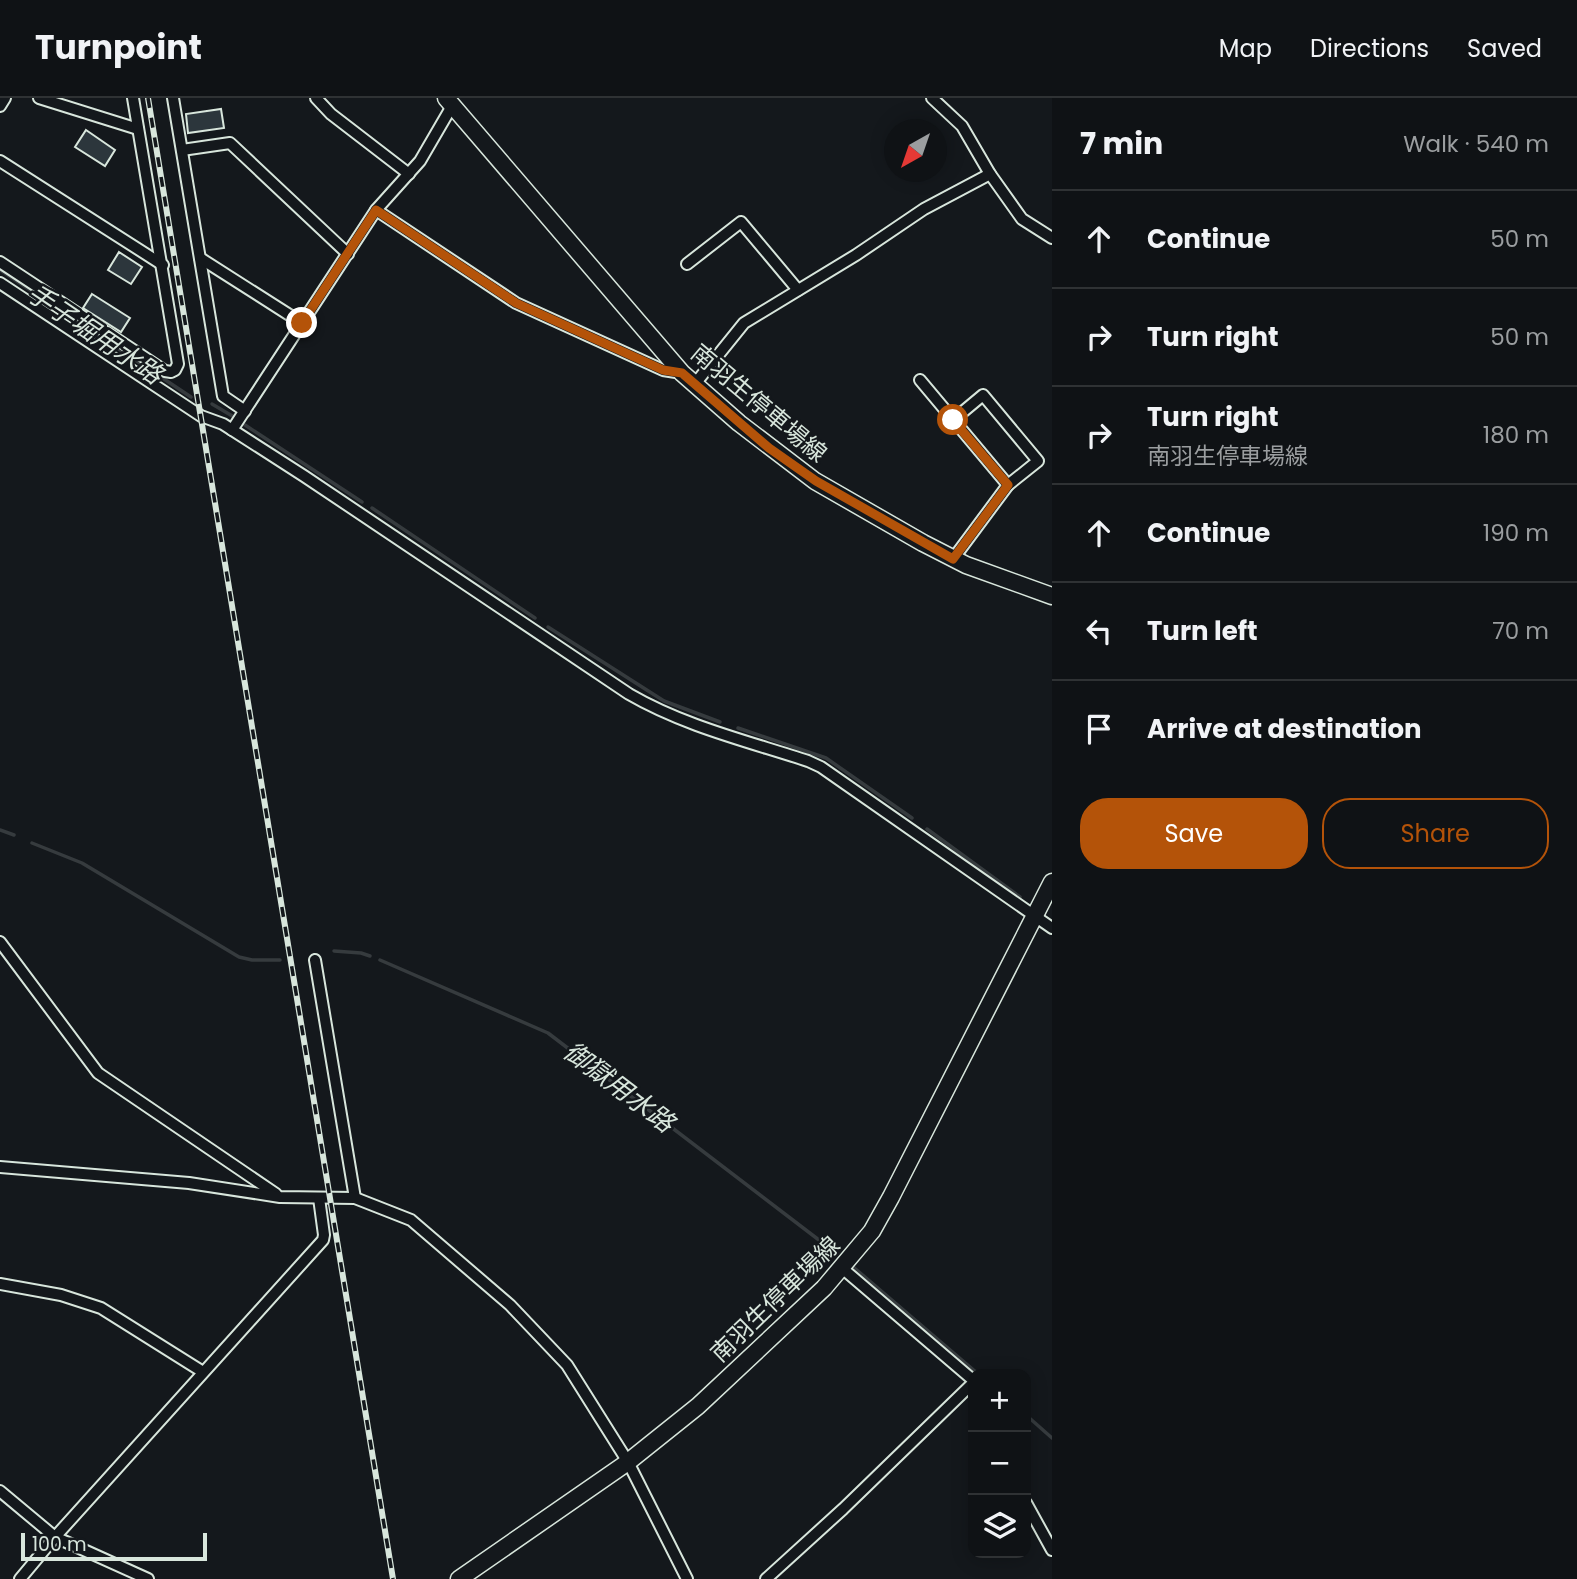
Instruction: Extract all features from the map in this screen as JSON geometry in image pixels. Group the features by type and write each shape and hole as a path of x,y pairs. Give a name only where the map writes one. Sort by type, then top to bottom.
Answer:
{"main road":[{"name":"南羽生停車場線","path":"449,102 682,373 769,448 816,481 953,559 1052,596"},
{"name":"南羽生停車場線","path":"459,1579 628,1462 698,1406 842,1268 872,1231 1052,882"}],"street":[{"path":"0,106 5,98"},
{"path":"39,98 138,129"},
{"path":"0,262 171,372 175,370 178,364 163,265 133,98"},
{"path":"173,98 223,396 245,411"},
{"path":"316,98 331,114 409,174"},
{"path":"932,98 962,126 990,174 1022,219 1050,233"},
{"path":"232,430 376,210 420,161 449,102"},
{"path":"182,150 230,143 348,254"},
{"path":"0,161 163,265"},
{"path":"694,385 737,329 924,209 990,174"},
{"path":"376,210 516,303 663,370 682,373"},
{"path":"687,264 741,222 798,290"},
{"path":"200,258 302,323"},
{"path":"0,282 201,416 223,424 361,513 629,694 687,721 821,767 1052,928"},
{"path":"920,380 1008,485"},
{"path":"953,420 983,395 1038,461 1008,485 953,559"},
{"path":"0,942 98,1073 280,1196"},
{"path":"315,960 355,1199"},
{"path":"0,1167 189,1183 280,1196 355,1199 411,1220 510,1305 567,1365 628,1462 687,1579"},
{"path":"20,1579 323,1240 319,1198"},
{"path":"842,1268 968,1378"},
{"path":"0,1284 61,1296 100,1308 203,1372"},
{"path":"766,1579 843,1509 968,1387"},
{"path":"0,1492 55,1537 148,1579"},
{"path":"1031,1512 1052,1550"}],"building":[{"path":"221,109 224,128 188,133 186,114"},
{"path":"86,130 115,150 105,166 75,147"},
{"path":"119,252 142,267 131,284 108,270"},
{"path":"92,294 130,318 121,332 83,308"}],"waterway":[{"name":"手子堀用水路","path":"0,270 191,397"},
{"name":"手子堀用水路","path":"212,404 234,417"},
{"name":"手子堀用水路","path":"245,425 362,502"},
{"name":"手子堀用水路","path":"372,508 535,618"},
{"name":"手子堀用水路","path":"548,627 664,701 720,722"},
{"name":"手子堀用水路","path":"738,728 826,758 912,818"},
{"name":"手子堀用水路","path":"927,829 1020,897"},
{"name":"御獄用水路","path":"0,830 14,835"},
{"name":"御獄用水路","path":"32,843 82,863 239,957 280,960"},
{"name":"御獄用水路","path":"334,951 370,956"},
{"name":"御獄用水路","path":"380,960 548,1033 836,1253"},
{"name":"御獄用水路","path":"852,1266 972,1369"},
{"name":"御獄用水路","path":"1031,1419 1052,1438"}],"railway":[{"path":"148,98 393,1579"}],"route":[{"path":"302,323 376,210 516,303 663,370 682,373 769,448 831,491 953,559 1008,485 953,420"}]}
